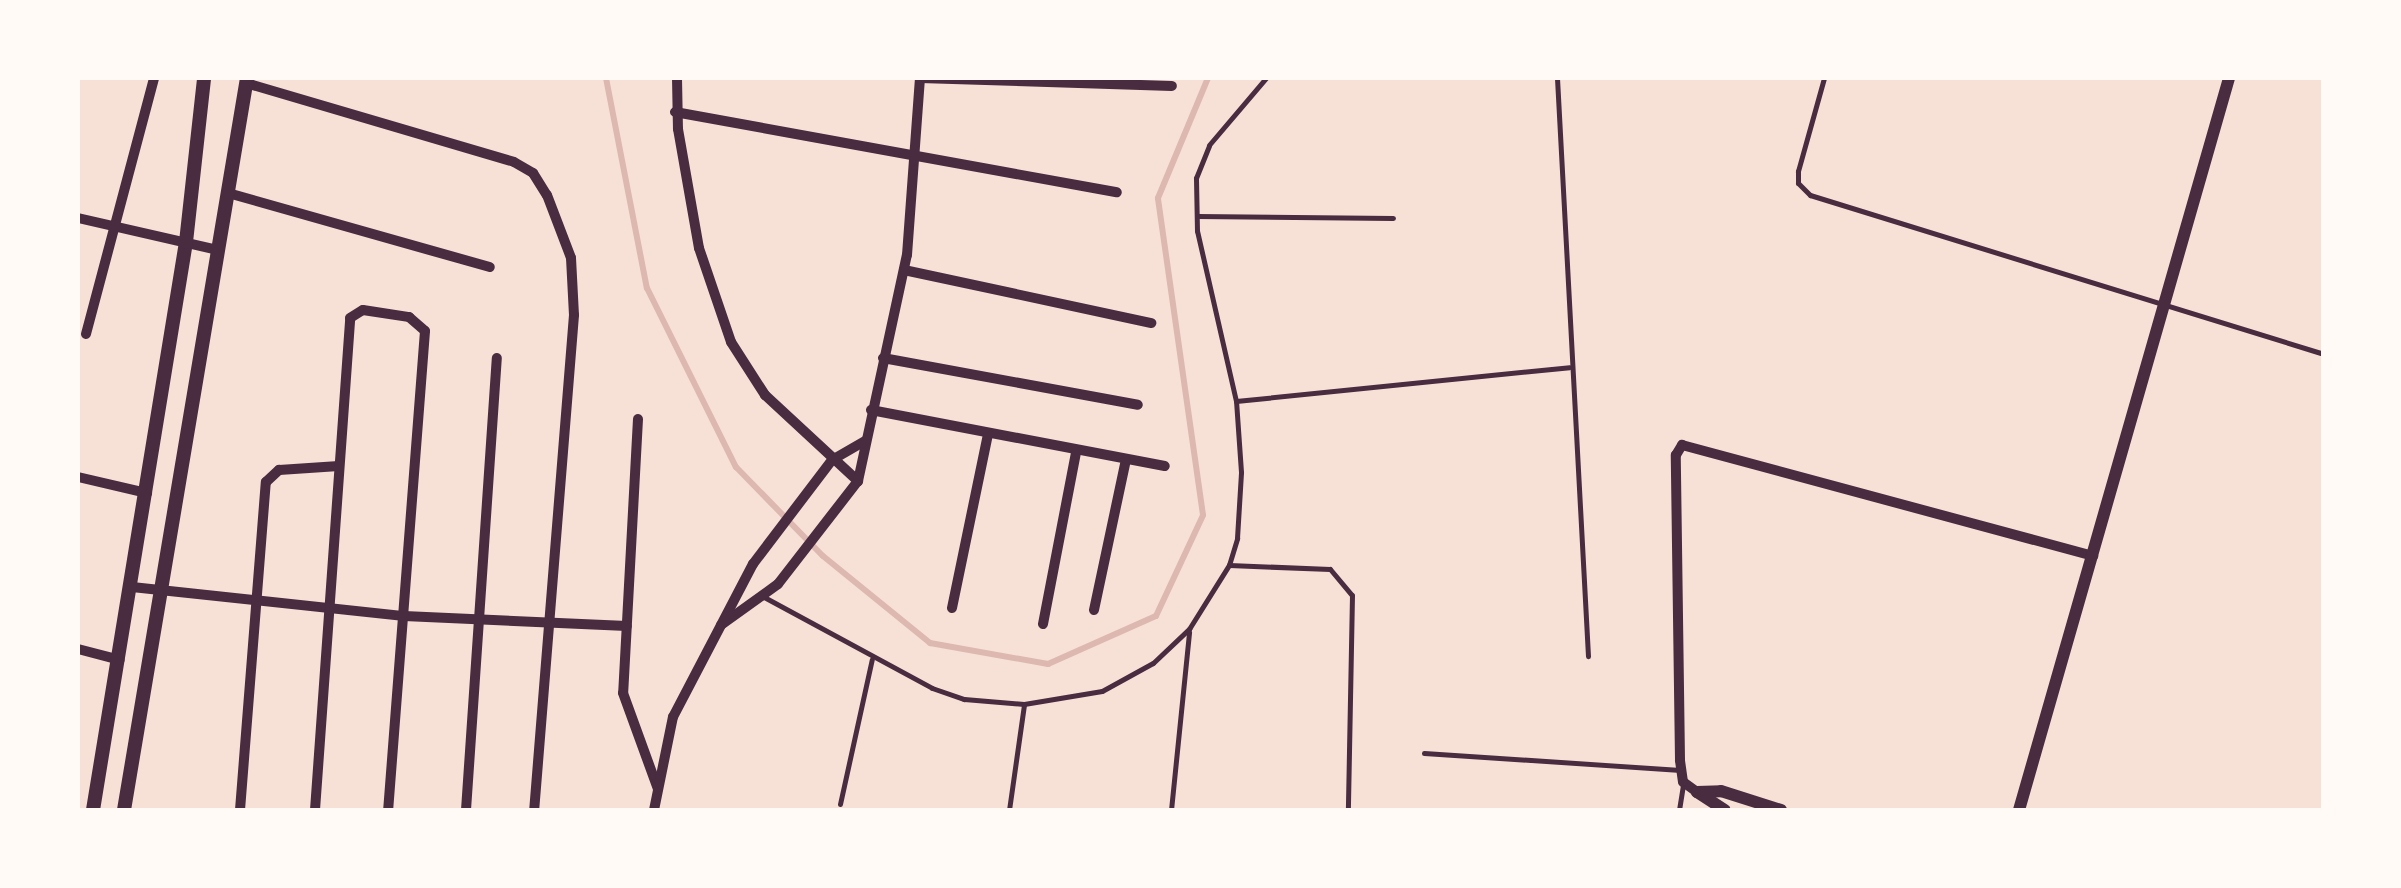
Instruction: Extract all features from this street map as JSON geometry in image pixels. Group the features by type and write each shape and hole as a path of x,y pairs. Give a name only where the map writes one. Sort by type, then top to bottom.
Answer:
{"main road":[{"path":"93,810 186,242 204,78"},
{"path":"124,810 247,80"}],"street":[{"path":"86,334 154,78"},
{"path":"677,78 676,112 699,248 731,342 764,394 858,481"},
{"path":"720,625 778,584 858,481 904,270 920,78 1138,81 1172,86"},
{"path":"2019,810 2229,78"},
{"path":"247,80 514,162 533,172 548,195 571,258 574,315 545,622 534,810"},
{"path":"676,112 1116,192"},
{"path":"228,192 490,267"},
{"path":"78,218 218,250"},
{"path":"904,270 1152,323"},
{"path":"315,810 350,318 363,310 421,321 388,810"},
{"path":"466,810 497,358"},
{"path":"882,358 1138,404"},
{"path":"871,410 1076,452 1166,466"},
{"path":"638,419 625,708 658,790"},
{"path":"952,608 988,434"},
{"path":"654,810 672,717 752,564 832,460 866,440"},
{"path":"1724,810 1682,776 1676,455 1682,445 2093,556"},
{"path":"1044,624 1076,452"},
{"path":"1094,610 1126,460"},
{"path":"240,810 252,602 266,482 278,470 339,466"},
{"path":"78,476 146,493"},
{"path":"132,587 404,616 627,626"},
{"path":"78,649 120,660"},
{"path":"1697,792 1721,791 1781,810"}],"lane":[{"path":"762,595 872,659 964,698 1024,704 1102,690 1153,662 1189,629 1229,564 1240,502 1236,401 1197,216 1196,178 1209,145 1266,78"},
{"path":"1557,78 1588,656"},
{"path":"1824,78 1798,171 1804,190 2324,354"},
{"path":"1197,216 1393,218"},
{"path":"1236,401 1570,367"},
{"path":"1229,564 1330,570 1352,595 1348,810"},
{"path":"1171,810 1189,629"},
{"path":"840,804 872,659"},
{"path":"1009,810 1024,704"},
{"path":"1424,753 1682,776 1679,810"}],"waterway":[{"path":"606,78 647,288 736,467 823,556 930,643 1048,664 1156,616 1203,515 1158,198 1208,78"}]}
